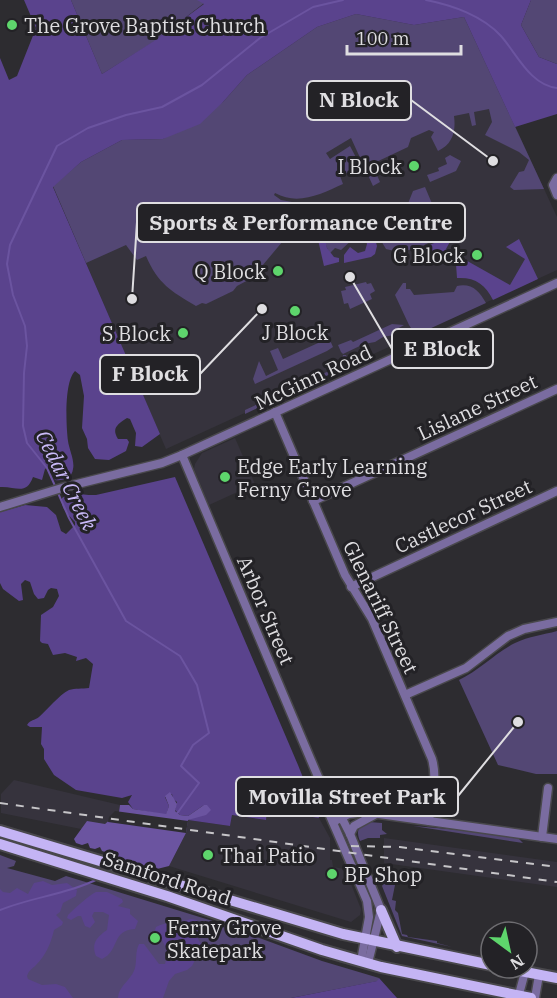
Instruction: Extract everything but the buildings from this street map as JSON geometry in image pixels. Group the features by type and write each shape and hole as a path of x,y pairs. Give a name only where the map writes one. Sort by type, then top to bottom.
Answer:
{"main road":[{"name":"Samford Road","path":"0,831 369,941 479,963"},
{"name":"Samford Road","path":"0,844 214,911 322,950 492,994 533,998"},
{"path":"381,910 397,947"},
{"path":"539,975 557,978"}],"street":[{"path":"557,178 553,185 557,195"},
{"name":"McGinn Road","path":"0,507 65,487 162,463 182,455 557,283"},
{"name":"Lislane Street","path":"313,501 557,389"},
{"name":"Glenariff Street","path":"275,412 351,587 372,619 435,771 429,822"},
{"name":"Arbor Street","path":"182,455 319,779 324,802 350,834 381,910 369,941 365,962"},
{"name":"Castlecor Street","path":"351,587 557,491"},
{"path":"405,695 466,668 508,636 524,629 557,622"},
{"path":"542,837 548,788"},
{"path":"337,820 354,813 376,814 557,839"},
{"path":"350,834 357,824 376,814"},
{"name":"Arbor Street","path":"337,820 368,905 369,941"},
{"path":"518,997 523,980"},
{"path":"533,998 538,980"}],"shaded area":[{"path":"24,0 71,0 102,74 154,41 204,4 197,0 531,0 521,25 539,57 557,64 557,114 515,127 464,17 414,25 356,14 317,27 247,75 200,124 163,139 122,140 81,162 53,187 160,434 142,447 135,446 136,433 130,419 127,418 115,429 118,439 127,439 129,442 126,451 109,460 95,459 88,448 82,428 84,396 80,375 75,371 69,384 67,404 68,441 73,462 71,475 55,480 50,466 45,469 42,480 33,477 24,488 0,487 0,58 9,80 17,76 36,28"},
{"path":"71,0 457,0 557,217 557,270 166,449 53,186 101,74"},
{"path":"71,0 208,0 155,41 102,74"},
{"path":"531,0 557,0 557,64 539,57 521,25"},
{"path":"356,14 414,25 464,17 544,189 514,190 510,187 519,172 524,171 529,160 519,152 485,135 492,122 489,109 474,112 476,125 472,126 469,113 454,116 450,141 438,151 431,137 434,132 429,130 411,138 408,147 372,164 380,182 373,186 351,138 326,153 330,159 350,146 361,167 340,176 343,184 318,195 301,199 284,197 275,193 274,195 281,200 292,202 288,235 252,278 237,286 233,291 206,304 196,306 172,291 155,274 146,256 137,260 126,245 86,263 53,186 81,162 122,140 163,139 223,102 247,75 317,27"},
{"path":"450,155 461,161 456,171 430,182 427,175 439,171 438,168 447,164 445,158"},
{"path":"425,187 436,213 421,204 407,206 413,191"},
{"path":"367,211 372,228 356,236 341,250 335,248 330,253 324,235 326,229"},
{"path":"439,221 443,232 417,248 393,251 386,249 380,239 424,233 424,227 430,235"},
{"path":"326,226 328,229 324,234 327,248 334,257 339,258 339,262 324,266 316,231"},
{"path":"373,232 377,246 375,254 344,263 344,255 350,247 358,253 365,251 367,244 364,235"},
{"path":"445,234 452,238 446,249 510,285 525,259 506,247 519,239 538,279 493,300 479,283 474,280 457,278 456,264 439,254 421,254 421,248 437,242"},
{"path":"371,283 375,291 370,294 372,299 350,309 348,303 344,304 341,291 346,290 345,287"},
{"path":"403,283 406,283 406,289 410,289 414,295 454,292 457,286 467,286 478,292 486,303 416,335 395,295"},
{"path":"392,324 404,325 397,329 394,335 364,344 343,354 341,352 338,345 351,340 353,342"},
{"path":"329,338 333,347 327,351 255,384 253,379 259,361 266,376 278,370 270,351 278,348 283,359"},
{"path":"343,355 346,355 350,365 245,414 245,410 344,364"},
{"name":"Edge Early Learning Ferny Grove","path":"235,438 255,484 209,505 194,469 195,464 202,453"},
{"path":"175,477 319,818 267,810 266,820 232,815 230,826 188,820 195,817 204,805 188,816 180,815 175,810 177,802 173,799 172,794 165,797 169,806 166,815 133,809 128,802 132,795 122,798 76,790 54,775 44,759 44,749 41,744 42,727 27,725 39,717 65,692 89,688 93,664 86,658 76,661 77,657 65,653 53,655 48,644 40,641 41,615 53,607 59,596 57,589 51,588 44,598 38,599 30,582 25,580 21,584 23,600 19,601 3,589 0,583 0,512 25,505 47,507 56,515 61,531 66,534 75,522 62,505 62,498 74,494 96,495"},
{"path":"557,631 557,774 536,774 498,765 459,680 515,643"},
{"path":"14,780 120,805 117,828 86,830 1,813 1,794"},
{"path":"170,792 177,804 175,811 180,815 188,816 204,805 211,810 206,815 188,820 186,833 169,866 157,869 155,865 146,869 108,858 114,855 113,851 108,853 102,851 100,847 90,848 88,843 82,845 76,843 74,839 87,821 105,824 119,812 120,805 166,814 169,806 165,796"},
{"path":"267,810 319,818 330,838 330,860 332,860 333,867 345,869 361,909 360,915 351,922 169,866 186,833 188,820 230,826 232,815 265,820"},
{"path":"369,822 382,823 382,830 387,834 380,835 380,838 360,841 359,829"},
{"path":"413,826 518,838 523,843"},
{"path":"384,838 557,862 557,887 384,863"},
{"path":"0,855 16,861 14,866 7,868 55,881 66,876 216,922 322,961 379,978 378,981 291,998 0,998"},
{"path":"392,878 396,880 392,900 396,901 395,910 398,913 402,934 437,941 437,943 452,947 402,936 382,886 385,881"},
{"path":"43,881 52,885 67,883 77,890 76,896 63,903 60,912 56,915 63,922 62,925 54,930 45,953 27,976 28,979 42,985 56,984 65,987 73,998 0,998 0,889 10,893 17,888 28,894 34,883"},
{"path":"96,892 107,892 122,899 123,902 118,906 130,909 130,914 138,921 135,929 122,933 108,955 102,959 96,956 95,944 107,930 109,915 94,912 92,916 95,922 90,928 85,926 81,916 71,920 67,918"},
{"path":"191,919 197,920 199,926 196,935 202,946 192,966 175,974 169,981 163,998 118,998 135,968 139,944 144,944 159,964 165,964 166,950 155,930 156,927"},
{"path":"379,978 397,998 291,998 377,981"}],"pier":[{"path":"115,811 188,821 186,833 108,822 109,817"}],"waterway":[{"name":"Cedar Creek","path":"56,488 47,468 27,443 23,426 27,346 25,326 13,295 7,264 10,245 57,146 88,128 126,115 162,107 202,85 260,38 313,7 343,0"},
{"name":"Cedar Creek","path":"426,0 456,8 494,29 532,75 547,86 557,88"},
{"name":"Cedar Creek","path":"58,493 69,518 126,621 180,656 197,685 209,733 193,745 181,766 199,783 176,815"},
{"name":"Cedar Creek","path":"0,910 76,888 100,878"}],"railway":[{"path":"0,803 557,882"},
{"path":"351,846 400,847 557,867"}],"place":[{"name":"The Grove Baptist Church","path":"12,25"},
{"name":"N Block","path":"493,161"},
{"name":"I Block","path":"414,166"},
{"name":"G Block","path":"477,255"},
{"name":"Q Block","path":"278,271"},
{"name":"E Block","path":"350,277"},
{"name":"Sports & Performance Centre","path":"132,299"},
{"name":"F Block","path":"262,309"},
{"name":"J Block","path":"295,311"},
{"name":"S Block","path":"183,333"},
{"name":"Edge Early Learning Ferny Grove","path":"225,477"},
{"name":"Movilla Street Park","path":"518,722"},
{"name":"Thai Patio","path":"208,855"},
{"name":"BP Shop","path":"332,874"},
{"name":"Ferny Grove Skatepark","path":"155,938"}]}
